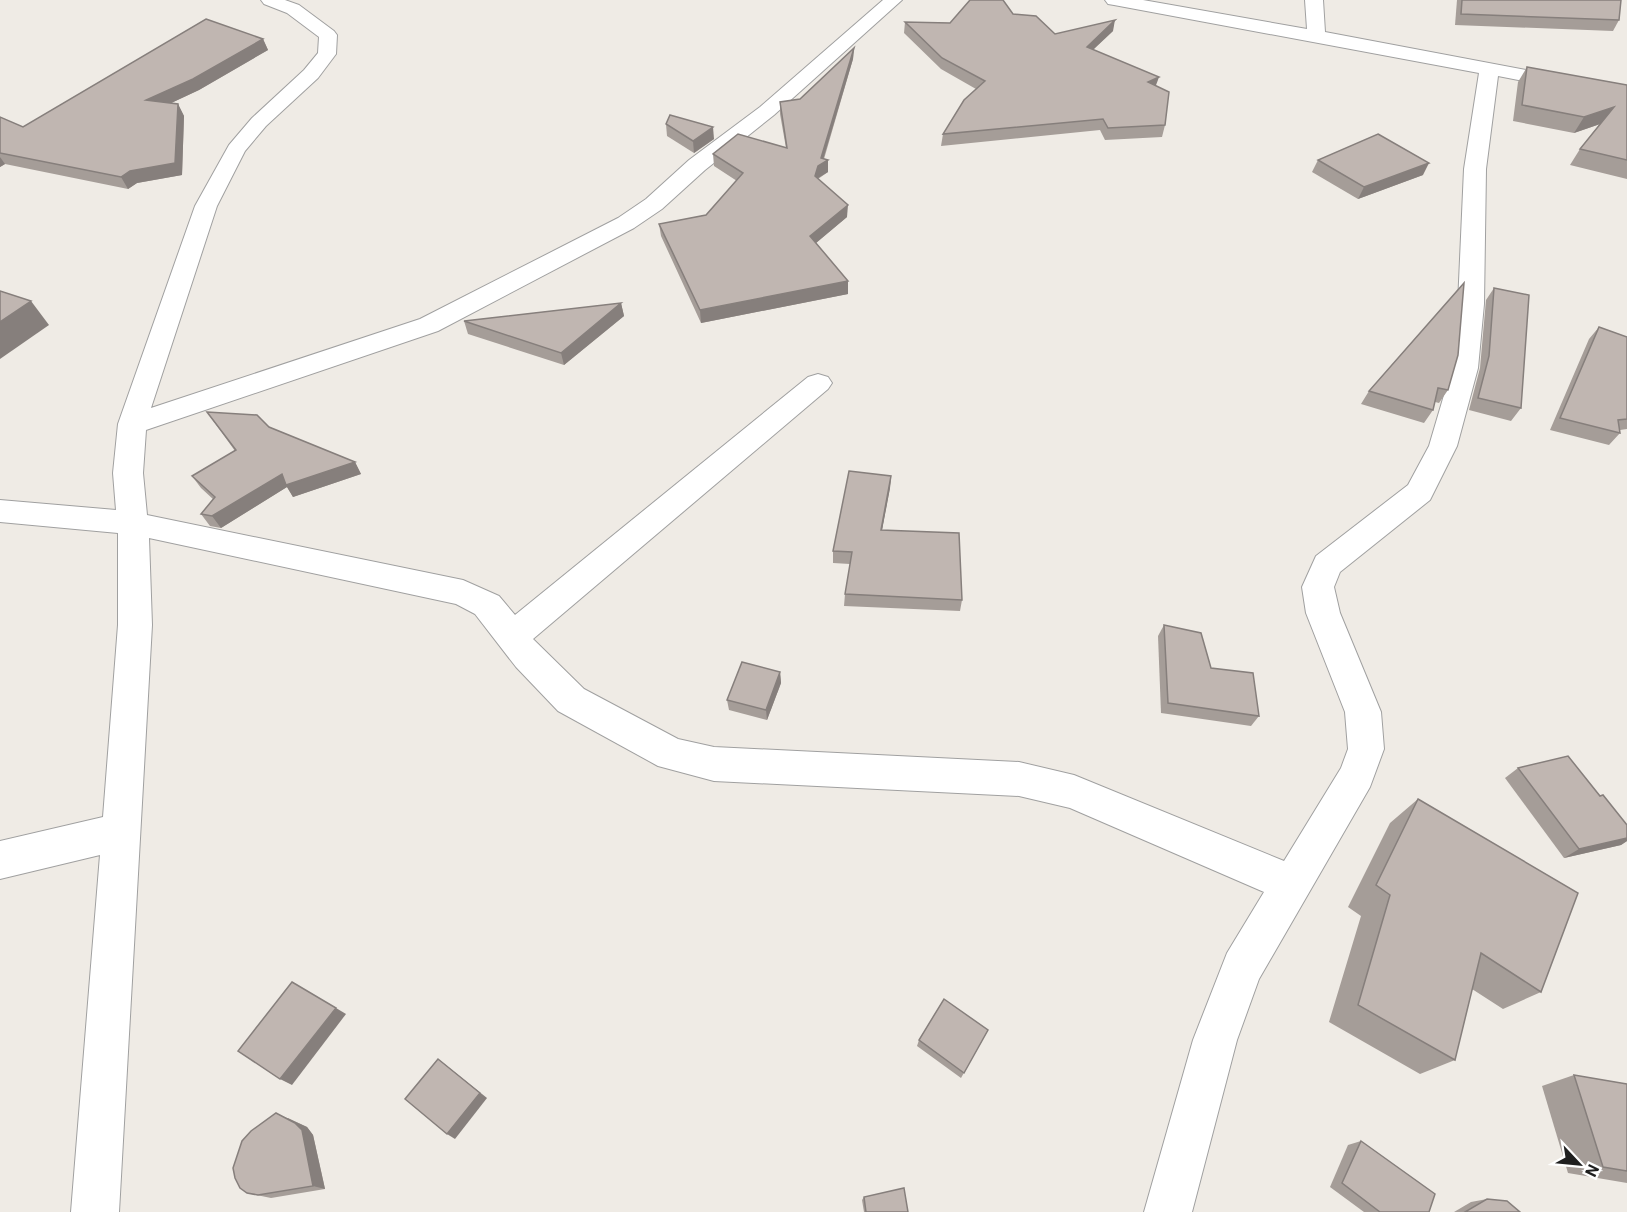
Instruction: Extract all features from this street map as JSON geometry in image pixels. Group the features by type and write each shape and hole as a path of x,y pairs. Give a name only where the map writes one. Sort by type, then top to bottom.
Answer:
{"street":[{"path":"95,1212 135,625 133,523 128,473 132,424 206,206 236,149 259,122 310,74 327,54 328,35 293,9 270,0"},
{"path":"132,424 429,325 626,223 654,204 697,165 767,111 893,0"},
{"path":"1114,0 1627,96"},
{"path":"1314,0 1316,36"},
{"path":"1168,1212 1215,1040 1239,978 1357,775 1366,749 1363,712 1323,613 1318,587 1327,565 1419,492 1443,446 1465,368 1471,304 1475,169 1489,69"},
{"path":"512,637 818,383"},
{"path":"0,511 133,523 463,593 487,605 528,657 571,700 671,754 724,765 1019,779 1074,792 1292,884"},
{"path":"0,860 121,831"}],"building":[{"path":"970,0 1003,0 1013,14 1036,16 1055,34 1115,20 1087,47 1159,77 1148,82 1169,92 1165,125 1108,128 1103,119 943,134 964,100 985,81 942,58 905,22 950,23"},
{"path":"1462,0 1621,0 1619,20 1461,14"},
{"path":"206,19 263,39 193,79 146,100 178,104 175,163 130,171 121,177 0,153 0,117 23,127"},
{"path":"854,48 821,158 828,160 818,166 815,176 848,205 810,236 848,281 700,310 659,224 706,215 743,173 713,154 738,134 787,148 780,102 800,99"},
{"path":"1527,67 1627,85 1627,160 1580,149 1614,107 1584,117 1522,105"},
{"path":"670,115 713,127 693,141 666,124"},
{"path":"1378,134 1429,163 1364,187 1318,160"},
{"path":"1464,283 1458,355 1448,390 1438,388 1433,410 1369,391"},
{"path":"1494,288 1529,295 1521,408 1478,398 1489,356"},
{"path":"0,291 31,301 0,322"},
{"path":"621,303 561,353 464,321"},
{"path":"1599,327 1627,337 1627,419 1618,420 1620,433 1560,418"},
{"path":"207,412 257,415 269,427 355,462 286,485 282,474 212,516 201,514 215,497 192,476 236,450"},
{"path":"849,471 891,476 881,530 959,533 962,600 845,594 852,552 833,551"},
{"path":"1164,625 1201,633 1211,668 1253,673 1259,716 1168,703"},
{"path":"742,662 780,672 766,710 727,700"},
{"path":"1568,756 1627,825 1627,838 1579,849 1518,768"},
{"path":"1418,799 1578,893 1541,992 1481,953 1455,1060 1358,1005 1390,895 1376,885"},
{"path":"292,982 336,1008 280,1079 238,1051"},
{"path":"944,999 988,1030 964,1073 919,1040"},
{"path":"438,1059 480,1093 447,1134 405,1099"},
{"path":"1574,1075 1627,1084 1627,1171 1603,1167"},
{"path":"276,1113 295,1123 302,1130 313,1186 258,1195 247,1193 240,1188 233,1168 242,1141 251,1131"},
{"path":"1361,1141 1435,1194 1429,1212 1380,1212 1342,1183"},
{"path":"904,1188 908,1212 866,1212 864,1197"},
{"path":"1487,1199 1507,1201 1520,1212 1465,1212"}]}
